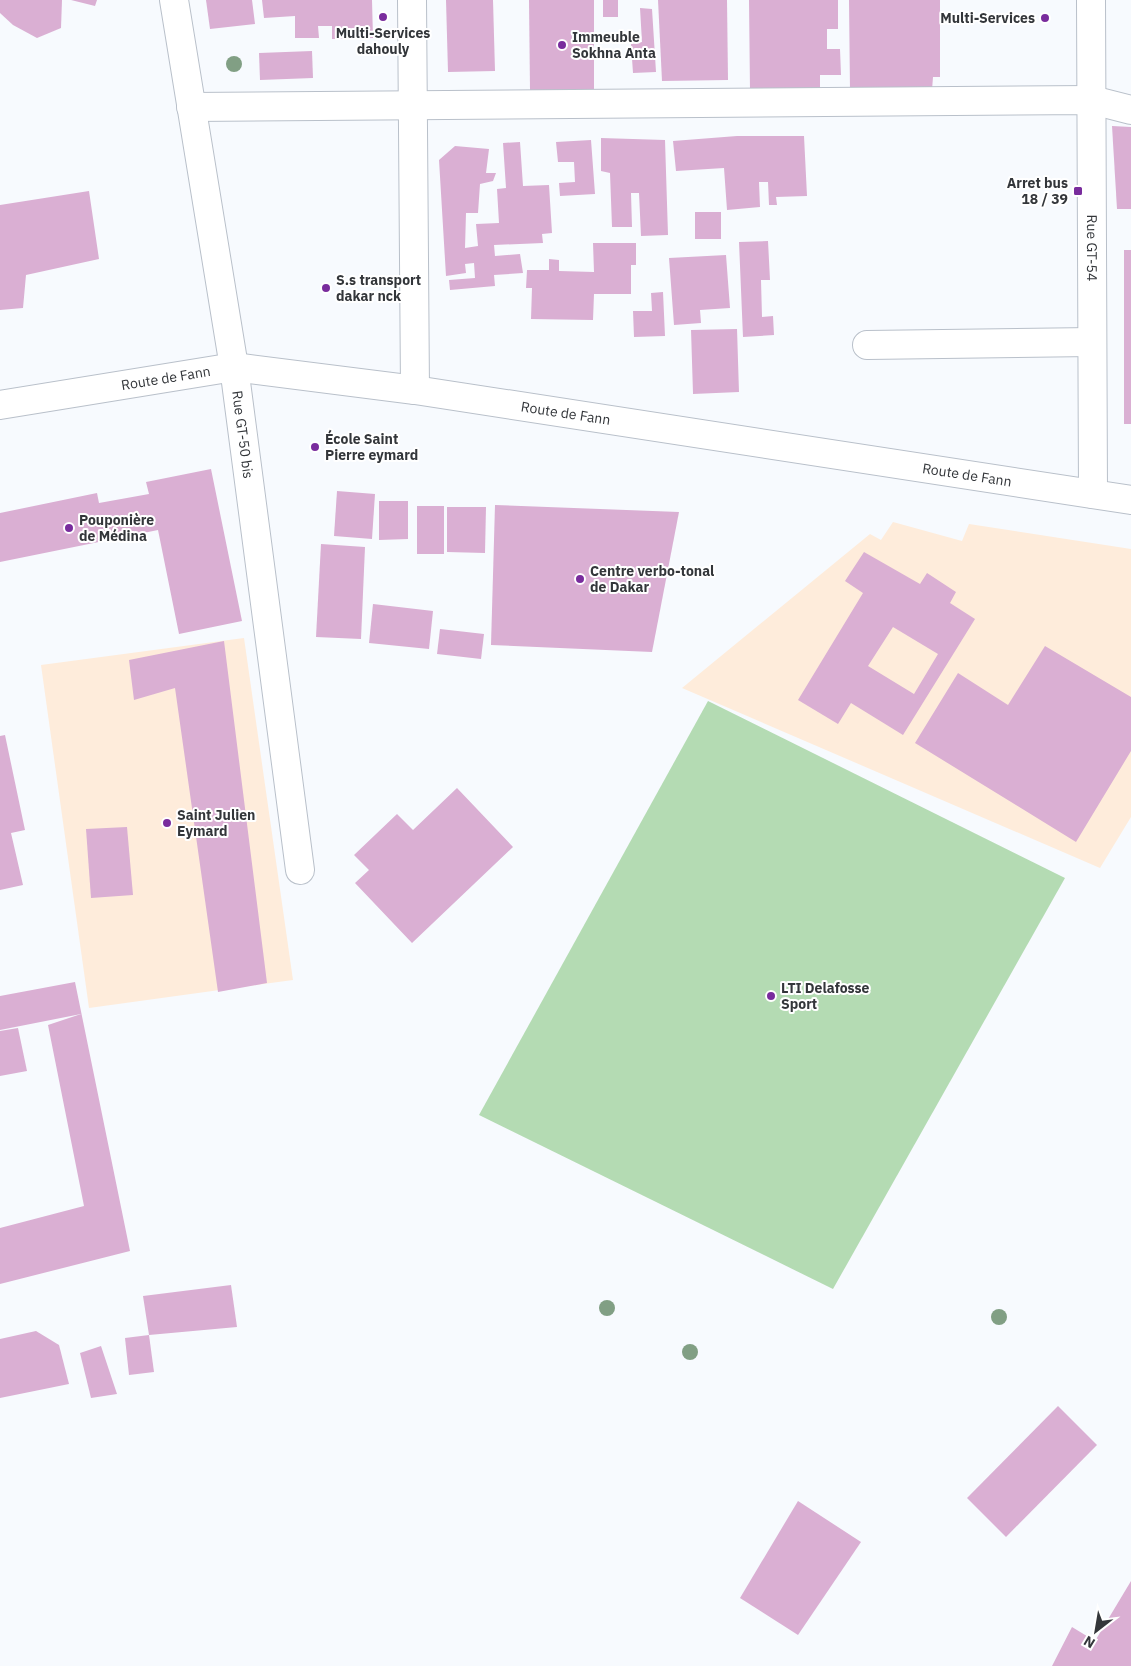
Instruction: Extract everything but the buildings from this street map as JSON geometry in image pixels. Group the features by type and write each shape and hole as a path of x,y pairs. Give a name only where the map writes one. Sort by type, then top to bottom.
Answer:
{"street":[{"name":"Rue GT-50 bis","path":"174,0 234,367 300,870"},
{"path":"412,0 415,390"},
{"name":"Rue GT-54","path":"1091,0 1093,494"},
{"path":"192,107 1092,100 1131,110"},
{"path":"867,345 1092,342"},
{"name":"Route de Fann","path":"0,405 234,367 415,390 1131,500"}],"shaded area":[{"path":"893,522 962,541 969,524 1131,549 1131,817 1100,868 682,688 870,534 881,540"},
{"name":"Saint Julien Eymard","path":"244,638 293,980 89,1008 41,665"}],"green space":[{"name":"LTI Delafosse Sport","path":"708,701 1065,878 833,1289 479,1115"}],"place":[{"name":"Multi-Services dahouly","path":"383,17"},
{"name":"Multi-Services","path":"1045,18"},
{"name":"Immeuble Sokhna Anta","path":"562,45"},
{"name":"Arret bus 18 / 39","path":"1078,191"},
{"name":"S.s transport dakar nck","path":"326,288"},
{"name":"École Saint Pierre eymard","path":"315,447"},
{"name":"Pouponière de Médina","path":"69,528"},
{"name":"Centre verbo-tonal de Dakar","path":"580,579"},
{"name":"Saint Julien Eymard","path":"167,823"},
{"name":"LTI Delafosse Sport","path":"771,996"}]}
